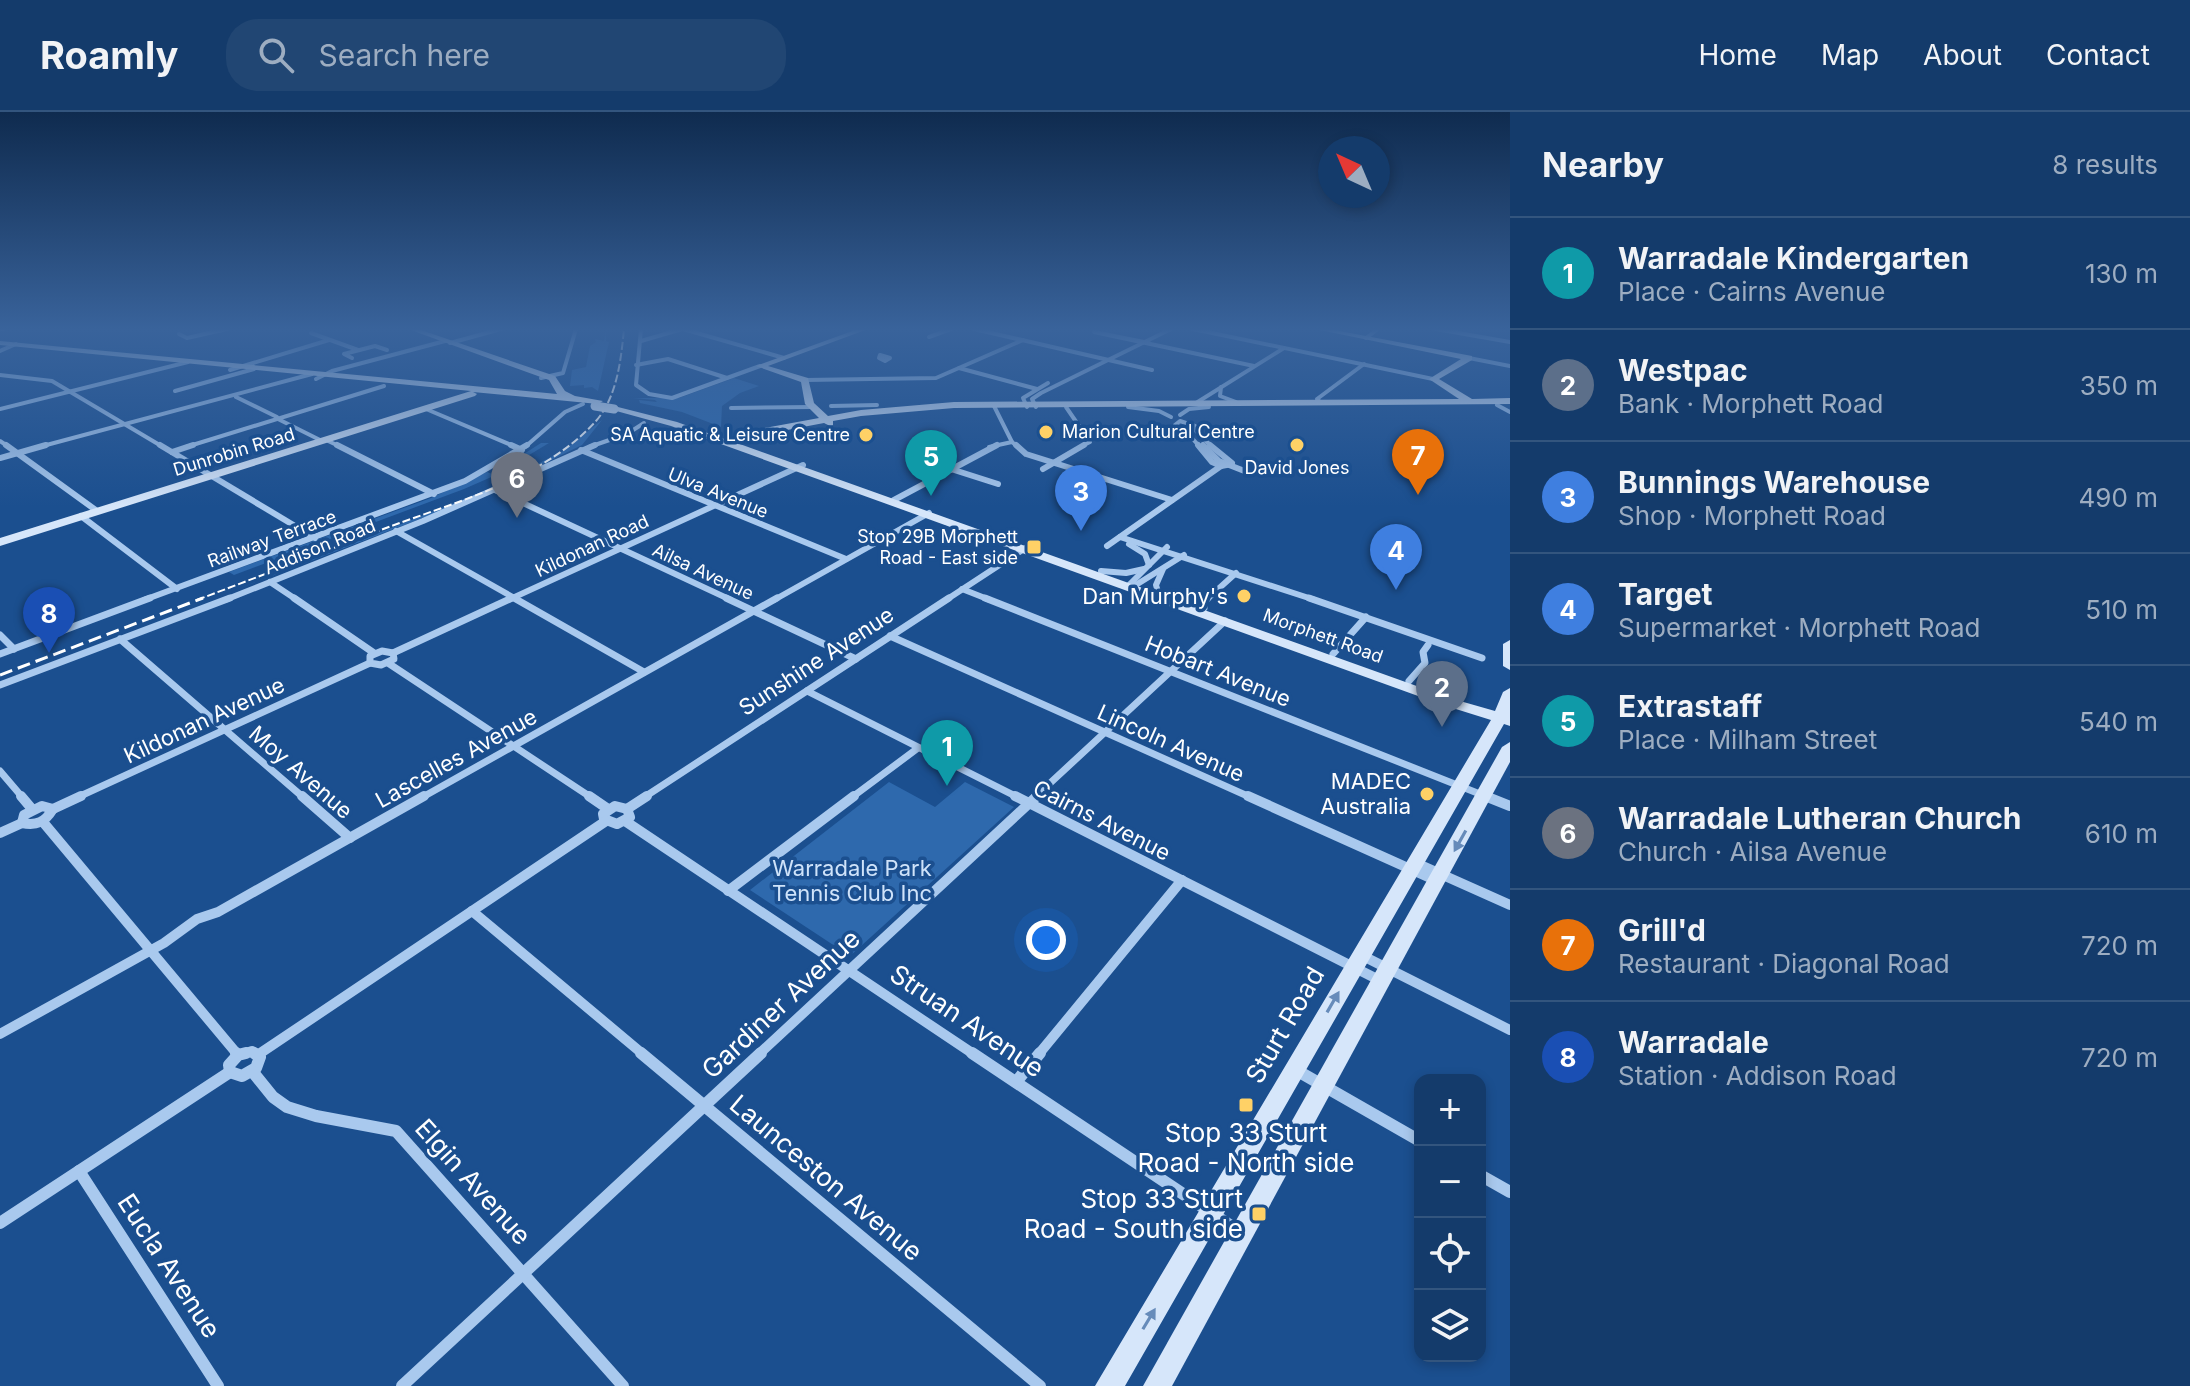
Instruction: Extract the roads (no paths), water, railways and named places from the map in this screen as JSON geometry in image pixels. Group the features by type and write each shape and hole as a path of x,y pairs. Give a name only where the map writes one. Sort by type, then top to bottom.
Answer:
{"main road":[{"path":"415,388 578,401"},
{"path":"428,388 545,396 657,412 732,434 760,434"},
{"path":"545,396 548,388"},
{"path":"559,388 561,393 578,401"},
{"path":"807,388 812,407 828,421 908,411 994,406"},
{"path":"1449,388 1471,401"},
{"name":"Dunrobin Road","path":"0,542 473,393"},
{"path":"1320,402 1363,406"},
{"path":"615,406 732,441 861,413 916,407 1128,407 1167,410 1196,403 1510,403"},
{"path":"1030,406 1167,410 1510,403"},
{"path":"708,429 732,441"},
{"path":"760,434 754,442 761,450"},
{"name":"Morphett Road","path":"732,441 927,513"},
{"name":"Morphett Road","path":"732,441 1225,621 1450,699"},
{"name":"Morphett Road","path":"1025,548 1101,571 1132,585 1409,681 1450,699"},
{"path":"1510,644 1510,666"},
{"path":"1450,699 1482,721 1503,714"},
{"path":"1450,699 1503,714"},
{"name":"Sturt Road","path":"1109,1386 1503,714"},
{"path":"1157,1386 1510,747"}],"street":[{"path":"66,388 315,538"},
{"path":"0,409 86,388"},
{"path":"175,391 184,388"},
{"path":"0,458 269,388"},
{"path":"172,452 376,388"},
{"path":"639,388 660,398 675,397 698,388"},
{"path":"1030,406 1032,399 1050,388"},
{"path":"1196,403 1219,388"},
{"path":"1220,388 1218,393 1224,399 1244,403"},
{"path":"1320,402 1317,399 1331,388"},
{"path":"1030,406 1023,398 1037,389 1045,391"},
{"path":"236,397 434,494"},
{"name":"Railway Terrace","path":"0,654 434,494 490,469 522,450 578,401"},
{"path":"851,405 861,413"},
{"path":"831,406 877,405"},
{"path":"1497,405 1510,412"},
{"path":"994,406 1012,442 1022,453 1172,500"},
{"path":"731,408 812,407"},
{"path":"1043,469 1090,442 1066,407"},
{"path":"1180,415 1189,409 1209,407"},
{"path":"426,409 522,450"},
{"path":"1167,410 1180,415 1187,422"},
{"path":"1107,546 1221,466 1233,464 1222,458 1193,428 1195,425 1167,410"},
{"path":"1167,410 1175,425 1193,428"},
{"name":"Addison Road","path":"0,685 396,531 644,423"},
{"path":"1183,428 1212,462 1221,466"},
{"path":"0,441 97,511"},
{"path":"894,500 995,445 1012,442"},
{"path":"1203,445 1219,461 1247,472"},
{"name":"Ulva Avenue","path":"581,450 846,559"},
{"name":"Kildonan Road","path":"393,653 800,466"},
{"path":"951,469 998,484"},
{"name":"Ailsa Avenue","path":"495,490 856,659"},
{"name":"Lascelles Avenue","path":"0,1034 151,950 197,919 218,912 927,513"},
{"path":"81,516 177,589"},
{"path":"396,531 644,672"},
{"path":"1118,538 1185,554 1482,658"},
{"path":"1118,538 1142,551 1147,567"},
{"name":"Sunshine Avenue","path":"627,809 1025,548"},
{"path":"1132,585 1166,548"},
{"path":"1132,585 1185,554"},
{"path":"1101,571 1126,573 1147,567"},
{"path":"1158,592 1156,585 1163,568"},
{"path":"1204,608 1203,603 1236,573"},
{"path":"270,582 374,653 393,653 394,659 388,663"},
{"name":"Hobart Avenue","path":"962,589 1510,806"},
{"path":"1333,654 1366,617"},
{"name":"Gardiner Avenue","path":"402,1386 1225,621"},
{"path":"0,635 14,649"},
{"name":"Lincoln Avenue","path":"890,636 1105,733 1414,867 1510,905"},
{"name":"Moy Avenue","path":"120,639 350,838"},
{"path":"1409,681 1425,663 1423,652 1428,645"},
{"path":"374,653 368,660 370,663 388,663 608,809"},
{"name":"Kildonan Avenue","path":"53,809 370,663"},
{"name":"Cairns Avenue","path":"807,691 1182,880 1510,1030"},
{"path":"728,891 918,748"},
{"path":"0,771 32,809"},
{"path":"0,833 22,823 43,822 51,817 53,809 47,806 32,809 22,818 22,823"},
{"path":"259,1054 606,821 617,824 625,821 630,814 627,809 615,806 603,814 606,821"},
{"name":"Struan Avenue","path":"625,821 1243,1233"},
{"path":"43,822 238,1055"},
{"path":"1016,1082 1182,880"},
{"name":"Launceston Avenue","path":"472,911 1040,1386"},
{"path":"230,1072 229,1065 238,1055 252,1051 259,1054"},
{"path":"230,1072 242,1076 252,1071 259,1064 259,1054"},
{"path":"1295,1070 1414,1138"},
{"name":"Elgin Avenue","path":"252,1071 277,1102 297,1111 379,1124 396,1131 623,1386"},
{"path":"0,1223 230,1072"},
{"name":"Eucla Avenue","path":"79,1171 218,1386"},
{"path":"1486,1178 1510,1192"}],"railway":[{"path":"197,600 469,498 525,473 551,459 596,421 613,388"},
{"path":"0,675 203,598"}],"place":[{"name":"Marion Cultural Centre","path":"1046,432"},
{"name":"SA Aquatic & Leisure Centre","path":"866,435"},
{"name":"David Jones","path":"1297,445"},
{"name":"Grill'd","path":"1418,495"},
{"name":"Extrastaff","path":"931,496"},
{"name":"Warradale Lutheran Church","path":"517,518"},
{"name":"Bunnings Warehouse","path":"1081,531"},
{"name":"Stop 29B Morphett Road - East side","path":"1034,547"},
{"name":"Target","path":"1396,590"},
{"name":"Dan Murphy's","path":"1244,596"},
{"name":"Warradale","path":"49,653"},
{"name":"Westpac","path":"1442,727"},
{"name":"Warradale Kindergarten","path":"947,786"},
{"name":"MADEC Australia","path":"1427,794"},
{"name":"Stop 33 Sturt Road - North side","path":"1246,1105"},
{"name":"Stop 33 Sturt Road - South side","path":"1259,1214"}],"park label":[{"name":"Warradale Park Tennis Club Inc","path":"852,880"}]}
